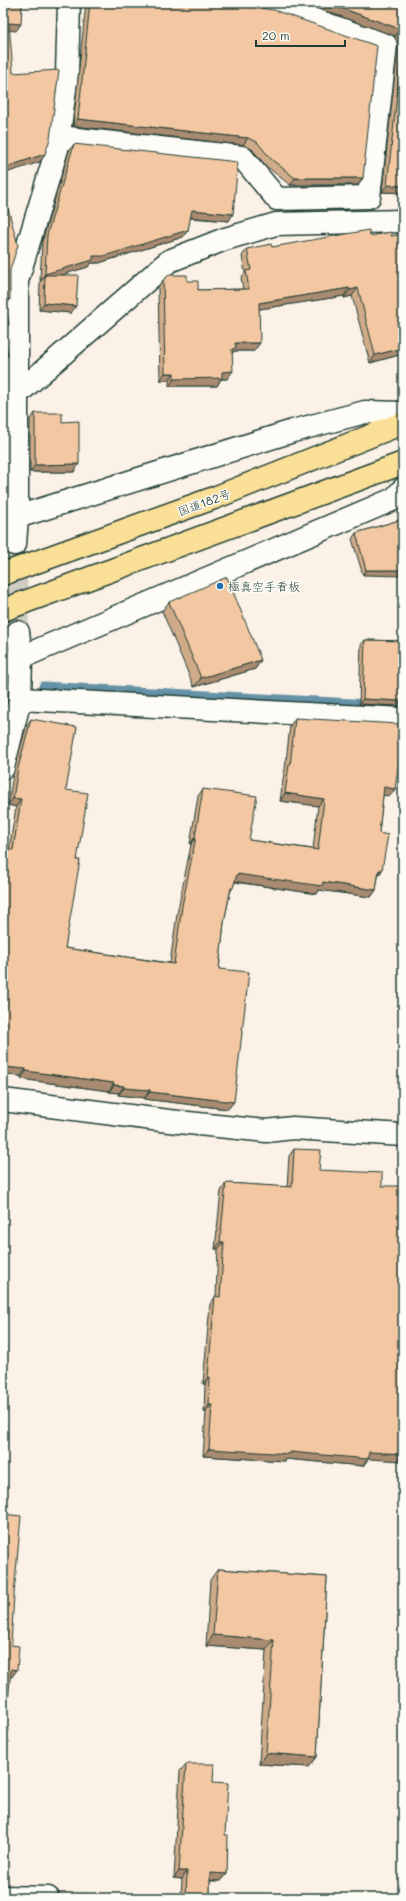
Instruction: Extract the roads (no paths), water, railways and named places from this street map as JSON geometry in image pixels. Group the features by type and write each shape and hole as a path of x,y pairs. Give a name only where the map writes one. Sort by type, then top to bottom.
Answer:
{"highway":[{"name":"国道182号","path":"3,574 214,498 403,423"},
{"path":"3,610 403,463"}],"street":[{"path":"15,544 10,519 10,394 17,281 57,149 67,74 69,3"},
{"path":"59,137 242,157 277,199 369,197 386,45 272,5 250,3"},
{"path":"10,394 168,262 225,239 276,224 403,221"},
{"path":"10,519 293,431 365,412 403,413"},
{"path":"12,661 394,499 403,489"},
{"path":"3,768 20,699 12,661 18,632"},
{"path":"20,699 403,719"},
{"path":"3,1100 169,1121 266,1131 293,1128 403,1135"},
{"path":"3,1897 48,1898"}],"waterway":[{"path":"43,686 370,704"},
{"path":"386,705 403,706"}],"tunnel":[{"path":"15,544 18,632"}],"place":[{"name":"極真空手看板","path":"220,586"}]}
